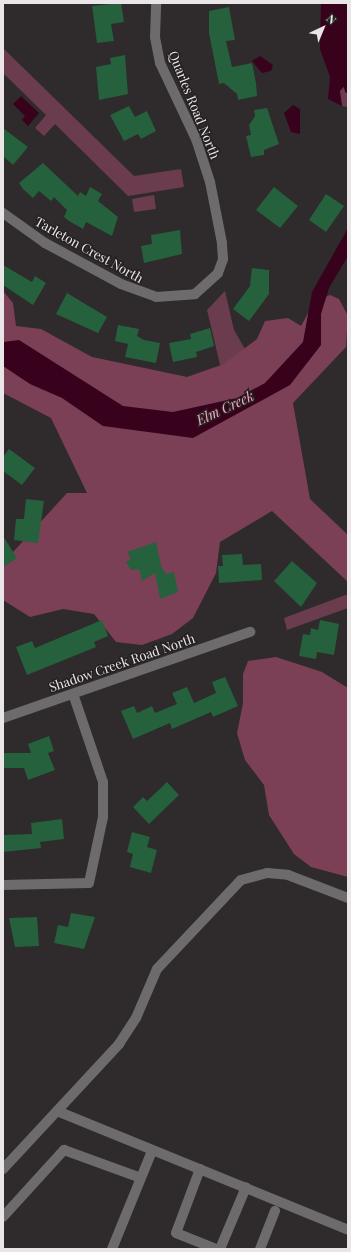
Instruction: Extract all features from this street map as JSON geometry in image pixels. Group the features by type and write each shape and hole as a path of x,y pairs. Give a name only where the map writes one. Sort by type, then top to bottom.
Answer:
{"street":[{"name":"Quarles Road North","path":"156,3 155,37 160,63 196,139 218,216 223,259 211,283"},
{"name":"Tarleton Crest North","path":"3,213 45,243 138,292 171,298 195,294 211,283"},
{"name":"Shadow Creek Road North","path":"3,718 250,632"},
{"path":"3,885 89,883 103,817 103,782 72,694"},
{"path":"3,1169 119,1044 136,1018 157,969 241,880 267,873 288,875 348,898"},
{"path":"57,1111 348,1230"},
{"path":"3,1217 64,1150 138,1177"},
{"path":"112,1249 138,1177 152,1151"},
{"path":"200,1170 176,1233 216,1249"},
{"path":"220,1249 246,1187"},
{"path":"260,1249 275,1211"}],"shaded area":[{"path":"3,48 134,176 181,169 184,187 128,196 55,124 44,136 35,128 46,115 3,73"},
{"path":"348,82 348,107 342,106 339,91"},
{"path":"154,195 156,209 134,212 132,199"},
{"path":"3,291 13,303 16,326 41,329 92,357 187,377 224,364 257,339 265,321 288,318 301,326 314,302 330,295 339,299 348,316 346,347 293,403 310,499 348,535 348,582 272,511 220,542 216,573 193,618 172,634 142,645 116,642 94,614 63,609 30,617 3,600 3,563 67,493 87,493 51,418 3,393"},
{"path":"225,291 234,330 265,384 228,398 207,310"},
{"path":"348,594 348,608 287,630 284,618"},
{"path":"276,657 322,672 348,688 348,877 311,867 294,854 269,815 264,785 245,760 237,733 243,703 243,674 248,661"}],"water":[{"path":"321,3 348,3 348,82 340,91 342,106 328,99 330,77 320,49"},
{"path":"260,56 273,65 271,71 262,73 252,61"},
{"path":"21,96 39,113 28,126 22,120 25,116 13,104"},
{"path":"293,105 300,109 300,134 291,132 284,113"},
{"name":"Elm Creek","path":"348,228 348,256 329,288 321,314 321,345 290,385 193,438 103,426 62,398 30,384 3,366 3,342 19,340 123,406 173,412 237,398 265,383 303,342 312,292"}],"building":[{"path":"121,3 124,22 111,24 114,41 97,43 92,6"},
{"path":"229,7 235,40 226,41 232,67 252,63 256,83 257,96 238,100 237,94 224,83 219,84 209,33 209,11"},
{"path":"125,55 128,94 99,100 96,67 111,64 110,58"},
{"path":"129,106 135,117 147,111 156,131 141,139 138,134 124,141 110,115"},
{"path":"267,108 279,144 264,150 264,155 251,157 246,136 251,135 249,125 255,116 254,110"},
{"path":"3,128 28,147 13,165 3,156"},
{"path":"43,163 78,196 80,192 86,196 90,187 102,194 98,201 118,217 112,236 86,222 83,229 69,221 64,217 67,210 54,197 51,201 39,191 33,198 23,189 19,183"},
{"path":"274,187 298,206 280,228 256,210"},
{"path":"326,194 344,206 326,232 309,220"},
{"path":"180,230 182,254 144,263 141,246 152,244 151,235"},
{"path":"3,265 32,282 35,276 46,283 33,305 3,285"},
{"path":"252,268 269,270 269,294 249,321 233,309 250,286"},
{"path":"67,293 107,317 98,333 56,314"},
{"path":"118,325 139,329 137,336 144,340 160,343 156,363 125,357 128,344 115,341"},
{"path":"210,328 214,346 196,352 197,357 173,362 169,343 191,339 190,334"},
{"path":"9,449 35,468 22,485 3,471 3,457"},
{"path":"26,499 44,501 38,543 14,540 16,519 24,519"},
{"path":"3,536 17,558 3,567"},
{"path":"156,542 161,566 166,574 174,572 178,592 160,599 155,573 142,581 139,569 131,570 126,562 131,559 127,552"},
{"path":"242,554 243,565 261,564 262,580 219,583 218,566 223,566 222,555"},
{"path":"292,561 317,583 301,607 274,581"},
{"path":"102,620 108,636 94,642 96,647 27,675 16,647 32,641 35,648"},
{"path":"320,620 339,624 334,655 317,652 316,659 299,656 303,634 310,635 311,628 318,630"},
{"path":"225,677 238,706 213,717 211,712 172,729 170,723 133,739 121,711 134,706 137,713 152,706 155,713 177,704 172,693 187,687 194,703 216,693 212,682"},
{"path":"49,736 54,751 48,753 55,770 28,780 24,768 3,768 3,753 31,753 28,744"},
{"path":"167,782 179,795 149,824 133,807 143,797 147,801"},
{"path":"62,819 64,839 40,842 41,848 3,852 3,835 32,834 31,823"},
{"path":"132,832 150,837 147,847 157,850 151,873 130,867 133,854 127,852"},
{"path":"71,913 95,917 84,949 54,943 58,925 68,927"},
{"path":"37,917 39,946 15,947 9,918"}],"waterway":[{"path":"344,80 347,91"}]}
